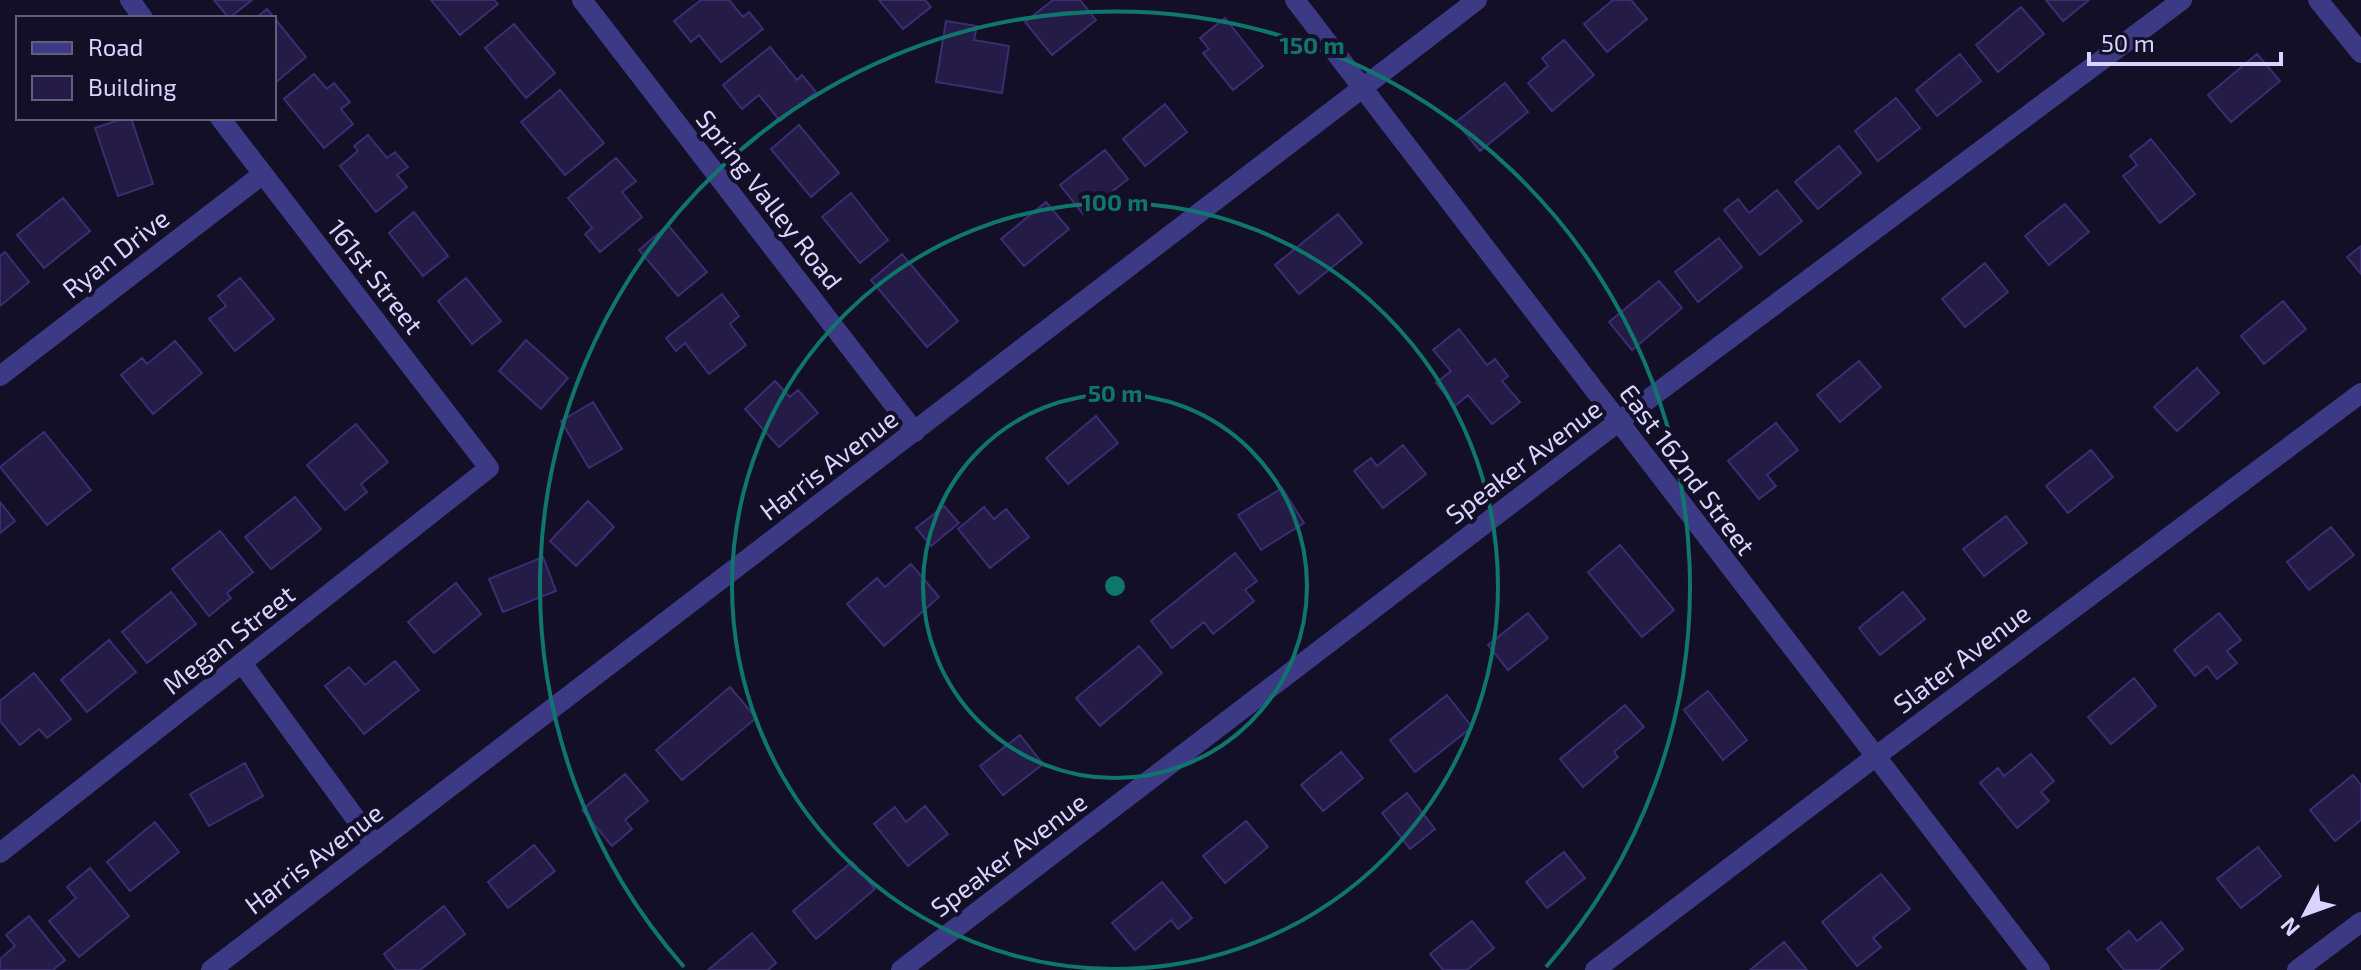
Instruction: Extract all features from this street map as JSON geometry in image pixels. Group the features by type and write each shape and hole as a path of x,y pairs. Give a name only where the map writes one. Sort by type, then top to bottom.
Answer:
{"street":[{"name":"Spring Valley Road","path":"582,0 915,432"},
{"name":"East 162nd Street","path":"1295,0 2040,970"},
{"name":"Harris Avenue","path":"211,970 1477,0"},
{"name":"Speaker Avenue","path":"901,970 1618,422 2182,0"},
{"path":"2318,0 2361,53"},
{"name":"161st Street","path":"222,120 489,468"},
{"name":"Ryan Drive","path":"0,376 263,174"},
{"name":"Slater Avenue","path":"1595,970 2361,393"},
{"name":"Megan Street","path":"0,853 489,468"},
{"path":"242,663 375,845"},
{"path":"2297,970 2361,922"}],"building":[{"path":"214,0 252,0 232,16 227,16"},
{"path":"431,0 494,0 498,4 460,35"},
{"path":"701,0 729,0 743,17 749,12 763,29 721,62 699,35 691,42 674,21"},
{"path":"879,0 925,0 931,7 903,29"},
{"path":"1053,0 1080,0 1096,20 1052,55 1025,22"},
{"path":"1613,0 1631,0 1647,19 1607,52 1584,24"},
{"path":"2046,0 2089,0 2063,21"},
{"path":"2021,7 2044,34 1998,72 1976,45"},
{"path":"267,9 273,16 258,16"},
{"path":"1225,18 1263,66 1233,90 1203,53 1209,49 1200,38"},
{"path":"276,20 306,57 276,82"},
{"path":"946,21 977,26 974,40 1009,46 1002,93 936,82"},
{"path":"514,24 555,73 526,98 485,48"},
{"path":"1564,40 1594,75 1552,111 1528,83 1548,66 1542,58"},
{"path":"770,47 797,80 802,75 816,92 780,121 759,95 742,109 723,85"},
{"path":"1960,54 1981,81 1937,116 1916,90"},
{"path":"2257,54 2280,81 2231,122 2208,95"},
{"path":"314,74 327,89 334,83 350,102 341,109 353,124 324,148 284,99"},
{"path":"1505,83 1528,112 1480,151 1456,122"},
{"path":"560,90 604,143 565,175 521,122"},
{"path":"1896,98 1920,128 1878,161 1855,131"},
{"path":"1165,104 1187,132 1145,166 1123,139"},
{"path":"119,120 132,120 153,184 118,196 95,128"},
{"path":"799,125 839,173 811,197 771,149"},
{"path":"368,135 387,158 395,152 408,167 397,175 407,187 376,212 340,166 358,151 354,146"},
{"path":"2151,139 2195,194 2160,223 2123,176 2137,165 2130,156"},
{"path":"1839,146 1861,173 1818,209 1795,182"},
{"path":"1105,150 1128,179 1083,214 1060,185"},
{"path":"616,158 636,181 622,192 642,217 600,252 585,234 592,228 568,198"},
{"path":"1777,190 1802,221 1760,255 1724,210 1738,199 1749,213"},
{"path":"851,193 888,240 860,263 822,217"},
{"path":"63,198 90,231 44,268 17,235"},
{"path":"1046,202 1069,229 1024,266 1001,239"},
{"path":"2065,204 2089,232 2049,265 2025,236"},
{"path":"414,212 448,256 423,276 389,233"},
{"path":"1338,214 1362,243 1299,294 1275,265"},
{"path":"668,225 707,272 678,296 639,250"},
{"path":"1719,238 1742,267 1698,302 1675,272"},
{"path":"2361,246 2361,274 2347,257"},
{"path":"5,252 29,282 0,306 0,256"},
{"path":"902,254 958,321 927,347 871,280"},
{"path":"1985,263 2008,292 1965,327 1942,299"},
{"path":"240,278 274,319 235,351 209,319 226,306 218,296"},
{"path":"466,278 501,321 472,344 438,301"},
{"path":"1659,281 1682,308 1632,350 1609,322"},
{"path":"722,294 739,316 730,324 746,345 709,374 685,343 676,351 666,338"},
{"path":"2283,301 2306,329 2264,364 2241,336"},
{"path":"1459,329 1487,365 1495,359 1508,376 1502,381 1520,402 1492,424 1468,395 1455,406 1436,383 1451,371 1433,350"},
{"path":"526,340 568,378 541,409 499,371"},
{"path":"175,341 202,373 153,414 121,375 142,358 147,364"},
{"path":"1859,361 1881,387 1840,422 1817,395"},
{"path":"2197,368 2219,393 2177,431 2154,407"},
{"path":"775,381 790,397 798,390 818,413 779,447 745,409"},
{"path":"593,402 622,449 589,468 561,421"},
{"path":"1096,416 1118,443 1068,484 1046,458"},
{"path":"1776,423 1798,450 1767,475 1776,486 1759,499 1728,461"},
{"path":"356,424 388,462 361,484 367,492 345,510 307,465"},
{"path":"44,432 91,490 47,525 0,467"},
{"path":"1403,445 1426,474 1383,508 1354,471 1371,458 1377,466"},
{"path":"2091,450 2113,477 2068,513 2046,486"},
{"path":"1282,488 1304,523 1261,550 1238,515"},
{"path":"295,497 321,529 271,569 245,537"},
{"path":"588,501 614,527 576,566 550,541"},
{"path":"0,502 15,521 0,533"},
{"path":"944,506 959,523 931,546 916,528"},
{"path":"984,507 994,519 1006,509 1029,537 990,568 958,529"},
{"path":"2006,516 2027,543 1984,576 1963,549"},
{"path":"2331,527 2354,555 2309,590 2287,562"},
{"path":"220,531 253,572 227,593 231,598 209,616 172,569"},
{"path":"1620,545 1674,610 1642,637 1588,572"},
{"path":"1235,553 1257,581 1245,590 1254,601 1213,634 1204,622 1172,648 1151,621"},
{"path":"543,557 556,591 503,612 489,579"},
{"path":"911,564 939,597 884,646 847,604 877,578 885,587"},
{"path":"456,583 481,614 434,653 408,622"},
{"path":"171,592 196,624 147,663 122,632"},
{"path":"1903,592 1925,619 1880,655 1859,628"},
{"path":"1528,613 1548,638 1508,670 1488,645"},
{"path":"2219,613 2241,640 2227,651 2237,663 2217,679 2207,666 2195,676 2174,650"},
{"path":"109,640 136,672 87,712 61,680"},
{"path":"1139,646 1162,673 1100,726 1076,698"},
{"path":"395,661 419,690 364,734 325,686 349,667 365,685"},
{"path":"34,673 71,719 47,738 39,729 20,745 0,721 0,701"},
{"path":"2134,678 2156,706 2111,744 2088,717"},
{"path":"730,687 756,718 682,780 656,750"},
{"path":"1708,691 1747,740 1723,760 1684,710"},
{"path":"1447,695 1472,727 1415,772 1390,740"},
{"path":"1625,705 1644,727 1614,752 1618,757 1583,787 1560,759"},
{"path":"1020,735 1043,764 1003,795 980,766"},
{"path":"1341,752 1363,778 1323,811 1301,785"},
{"path":"2031,754 2054,781 2041,792 2049,801 2017,828 1980,783 1998,768 2004,776"},
{"path":"245,763 263,796 209,826 190,794"},
{"path":"625,774 648,801 625,820 632,829 612,846 582,810"},
{"path":"2353,775 2361,785 2361,820 2335,841 2310,810"},
{"path":"1407,793 1435,829 1410,849 1382,813"},
{"path":"925,806 948,834 908,866 874,824 895,807 906,822"},
{"path":"1246,821 1268,847 1225,883 1203,856"},
{"path":"155,822 179,852 130,891 107,862"},
{"path":"534,845 555,871 508,908 488,882"},
{"path":"2258,847 2281,876 2241,908 2217,879"},
{"path":"1564,852 1585,878 1547,908 1526,882"},
{"path":"852,862 875,889 816,939 793,911"},
{"path":"90,868 129,916 79,957 49,921 76,898 67,887"},
{"path":"1881,874 1910,909 1873,938 1881,947 1857,966 1822,922"},
{"path":"1162,882 1192,918 1178,929 1171,920 1135,950 1112,923"},
{"path":"444,906 465,934 420,970 396,970 384,954"},
{"path":"29,916 65,960 53,970 0,970 0,959 15,946 6,935"},
{"path":"1472,921 1494,948 1467,970 1443,970 1430,954"},
{"path":"2161,922 2183,949 2158,970 2124,970 2107,949 2129,931 2137,941"},
{"path":"752,933 776,963 768,970 708,970"},
{"path":"1784,942 1807,970 1750,970"}]}
